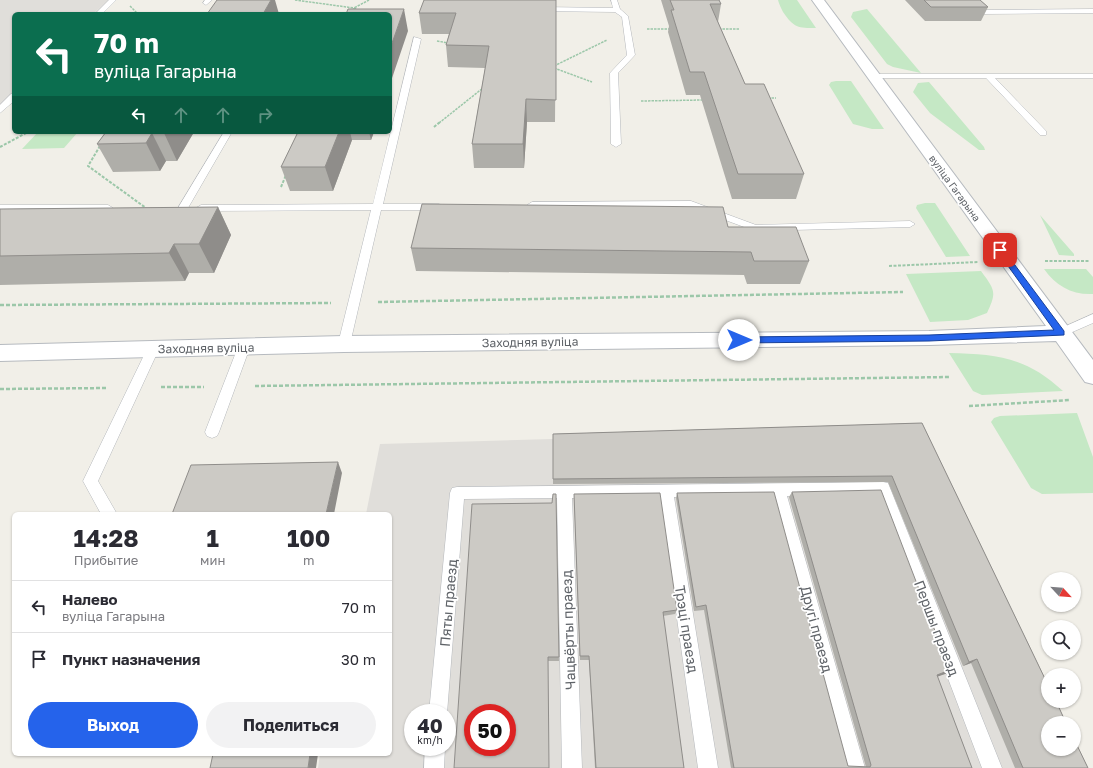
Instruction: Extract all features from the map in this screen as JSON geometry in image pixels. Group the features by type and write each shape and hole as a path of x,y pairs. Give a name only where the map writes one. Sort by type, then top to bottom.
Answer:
{"main road":[{"name":"вуліца Гагарына","path":"818,0 1093,376"},
{"name":"Заходняя вуліца","path":"0,353 344,344 929,338 1061,333"}],"lane":[{"path":"100,12 113,0"},
{"path":"614,0 617,10"},
{"path":"967,0 981,12 1093,11"},
{"path":"532,9 617,10 625,16 631,55 614,73 616,144"},
{"path":"344,344 417,39"},
{"path":"874,76 1093,76"},
{"path":"988,76 1043,133"},
{"path":"2,108 12,98"},
{"path":"2,108 12,107"},
{"path":"183,208 227,134"},
{"path":"526,206 690,204 754,228 910,224"},
{"path":"146,208 447,206"},
{"path":"0,208 116,208"},
{"path":"1061,333 1093,318"},
{"path":"212,432 244,347"},
{"path":"108,512 90,481 153,349"},
{"name":"Першы праезд","path":"778,489 883,488 992,768"},
{"path":"564,491 778,489"},
{"name":"Другі праезд","path":"778,489 855,768"},
{"name":"Трэці праезд","path":"666,490 708,768"},
{"name":"Пяты праезд","path":"439,704 457,493 564,491"},
{"name":"Чацвёрты праезд","path":"564,491 572,768"},
{"path":"434,768 435,756"}],"path":[{"path":"295,0 354,8 360,11"},
{"path":"353,12 354,8 369,0"},
{"path":"717,29 740,28"},
{"path":"615,90 552,67 628,29 672,29"},
{"path":"417,39 454,43"},
{"path":"434,128 488,84"},
{"path":"768,98 776,98"},
{"path":"641,101 704,100"},
{"path":"0,147 24,134"},
{"path":"101,145 88,166 146,208"},
{"path":"273,208 287,173"},
{"path":"1045,261 1089,261"},
{"path":"889,266 981,262"},
{"path":"0,305 354,303 903,292"},
{"path":"0,389 950,377"},
{"path":"969,406 1070,400"}],"shaded area":[{"path":"0,0 108,0 95,12 12,12 12,93 0,105"},
{"path":"873,430 1044,716 1041,716 1041,756 1059,756 1078,768 318,768 320,756 392,756 392,512 366,512 380,444"}],"green space":[{"path":"778,0 797,0 816,28 805,28 794,24 783,12"},
{"path":"867,9 921,73 893,67 887,64 851,17 853,12"},
{"path":"851,81 884,129 872,129 853,124 829,85 831,82"},
{"path":"929,82 985,150 979,150 930,113 913,92 918,83"},
{"path":"36,134 76,134 64,148 22,149"},
{"path":"935,203 970,256 946,257 916,208 917,205"},
{"path":"1040,215 1074,254 1074,256 1059,255"},
{"path":"1044,269 1086,269 1093,277 1093,294 1078,293 1059,285"},
{"path":"981,271 992,287 993,291 992,300 987,313 968,320 930,322 906,274"},
{"path":"949,353 996,356 1023,364 1036,371 1063,391 982,395 973,391"},
{"path":"1077,413 1093,457 1093,493 1042,494 1031,488 991,422 994,418 1000,416"}],"building":[{"path":"217,0 271,0 264,12 208,12"},
{"path":"424,0 556,0 556,100 526,99 523,144 472,144 489,46 446,45 456,13 419,13"},
{"path":"670,0 719,0 721,4 710,4 745,84 764,84 804,174 738,174 704,72 690,72 671,10 674,10"},
{"path":"924,0 980,0 988,7 931,7"},
{"path":"348,9 404,9 392,43 392,12 347,12"},
{"path":"104,134 151,134 146,143 97,144"},
{"path":"297,134 338,134 325,167 281,167"},
{"path":"422,204 723,207 728,227 796,227 809,261 754,261 751,252 411,248"},
{"path":"218,207 199,244 174,244 169,253 0,256 0,209"},
{"path":"922,423 1041,670 1041,708 1059,708 1063,716 1041,716 1041,756 1081,756 1081,754 1088,768 1023,768 977,659 969,662 892,476 553,479 553,434"},
{"path":"338,462 326,512 173,512 191,465"},
{"path":"881,490 950,670 937,675 972,768 734,768 706,605 696,607 677,493 774,492 848,766 870,767 871,765 792,492"},
{"path":"660,493 677,610 663,612 684,768 596,768 589,656 580,656 574,494"},
{"path":"553,494 556,494 559,657 548,657 549,768 454,768 472,504 552,503"},
{"path":"213,756 310,756 308,768 210,768"}],"route":[{"path":"739,340 929,338 1061,333 1000,250"}]}
